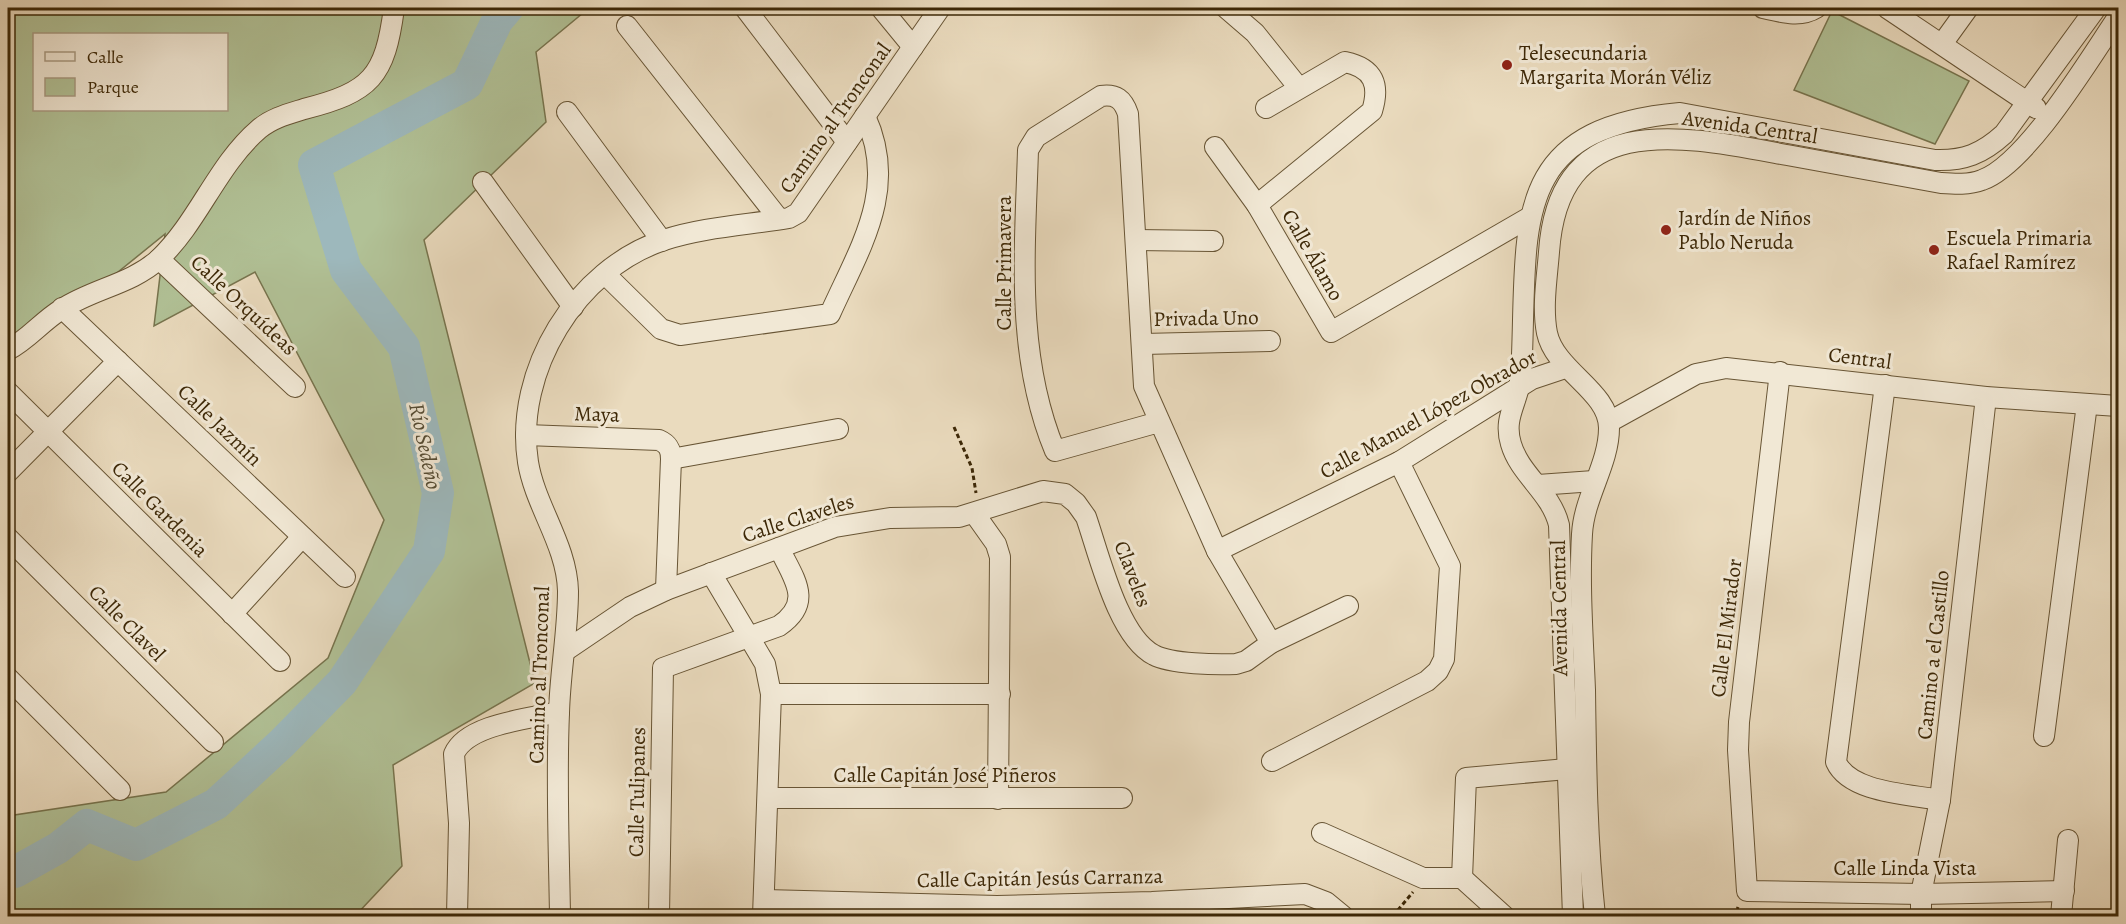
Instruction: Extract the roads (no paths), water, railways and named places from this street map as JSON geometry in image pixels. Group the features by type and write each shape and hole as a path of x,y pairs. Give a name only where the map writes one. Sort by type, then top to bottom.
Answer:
{"street":[{"path":"8,350 32,335 62,308 138,274 159,259 192,221 241,146 261,127 283,115 338,100 357,92 382,62 390,41 394,8"},
{"path":"745,8 847,142"},
{"path":"881,8 913,47"},
{"name":"Camino al Tronconal","path":"560,916 559,712 568,590 566,572 531,476 526,435 528,398 533,378 573,307 605,274 628,258 662,241 779,219 798,213 940,8"},
{"path":"1763,8 1786,13 1808,13 1815,8"},
{"path":"1887,8 2049,116"},
{"path":"1942,44 1968,8"},
{"name":"Avenida Central","path":"1574,916 1566,769 1559,525 1550,499 1511,446 1509,418 1518,389 1526,246 1530,217 1539,187 1551,166 1593,133 1649,116 1680,113 1935,160 1956,161 1972,157 1989,148 2004,134 2096,8"},
{"path":"1233,9 1299,88 1266,108"},
{"name":"Avenida Central","path":"1595,916 1587,786 1581,551 1582,529 1594,481 1609,440 1609,422 1593,394 1565,368 1553,352 1547,333 1545,311 1551,224 1557,202 1567,182 1581,166 1598,154 1617,146 1642,140 1695,140 1941,183 1964,184 1983,180 2000,170 2015,157 2049,116 2118,17"},
{"path":"627,26 779,219"},
{"name":"Calle Álamo","path":"1299,88 1345,62 1359,65 1373,78 1376,95 1372,111 1257,205 1331,332 1530,217"},
{"name":"Calle Primavera","path":"1136,240 1128,114 1125,104 1118,98 1111,95 1101,96 1036,137 1028,150 1024,302 1038,404 1055,451 1159,422"},
{"path":"567,112 662,241"},
{"path":"605,274 661,329 670,334 680,335 830,314 866,234 876,204 880,180 879,157 874,136 865,116"},
{"path":"1215,147 1257,205"},
{"path":"483,182 573,307"},
{"path":"1212,241 1136,240 1143,344 1141,365 1144,386 1217,551 1270,643"},
{"name":"Calle Orquídeas","path":"159,259 295,387"},
{"name":"Calle Jazmín","path":"62,308 345,577"},
{"name":"Privada Uno","path":"1143,344 1270,341"},
{"path":"8,472 118,361"},
{"name":"Calle Manuel López Obrador","path":"1217,551 1399,462 1545,373 1565,368"},
{"name":"Central","path":"1609,422 1711,369 1780,372 1986,397 2118,406"},
{"name":"Calle El Mirador","path":"1747,891 1738,750 1739,722 1780,372"},
{"path":"1885,386 1836,762 1848,779 1860,785 1940,800"},
{"name":"Calle Gardenia","path":"8,392 280,661"},
{"name":"Camino a el Castillo","path":"1921,916 1921,894 1940,800 1986,397"},
{"path":"2044,736 2087,404"},
{"name":"Maya","path":"526,435 659,440 669,451 838,429"},
{"path":"666,590 669,451"},
{"path":"1272,761 1427,681 1438,671 1444,658 1450,566 1399,462"},
{"path":"1538,485 1594,481"},
{"name":"Calle Claveles","path":"565,651 630,607 666,590 835,527 865,520 890,518 943,519 974,513 1042,491 1065,494"},
{"name":"Claveles","path":"1065,494 1076,503 1086,517 1119,615 1152,654 1161,658 1236,664 1246,661 1270,643 1348,606"},
{"path":"974,513 996,544 999,557 998,799"},
{"path":"232,614 302,537"},
{"name":"Calle Clavel","path":"8,538 213,742"},
{"path":"748,638 779,627 796,610 799,588 779,548"},
{"path":"711,573 765,664 771,694 764,908"},
{"name":"Calle Tulipanes","path":"659,916 663,668 748,638"},
{"path":"8,678 120,790"},
{"path":"771,694 1000,694"},
{"path":"457,916 459,823 454,754 457,745 480,731 559,712"},
{"path":"1462,878 1467,777 1566,769"},
{"name":"Calle Capitán José Piñeros","path":"768,798 1122,798"},
{"path":"1322,833 1423,878 1462,878 1504,916"},
{"path":"2061,916 2068,840"},
{"name":"Calle Linda Vista","path":"1747,891 1921,894 2064,891"},
{"name":"Calle Capitán Jesús Carranza","path":"764,908 997,911 1305,894 1316,897 1343,916"},
{"path":"1152,902 1169,916"}],"waterway":[{"name":"Río Sedeño","path":"8,871 15,872 58,848 87,825 136,845 216,804 282,743 342,682 429,551 438,493 404,347 346,270 314,165 467,84 497,21 508,8"}],"place":[{"name":"Telesecundaria Margarita Morán Véliz","path":"1507,65"},
{"name":"Jardín de Niños Pablo Neruda","path":"1666,230"},
{"name":"Escuela Primaria Rafael Ramírez","path":"1934,250"}]}
